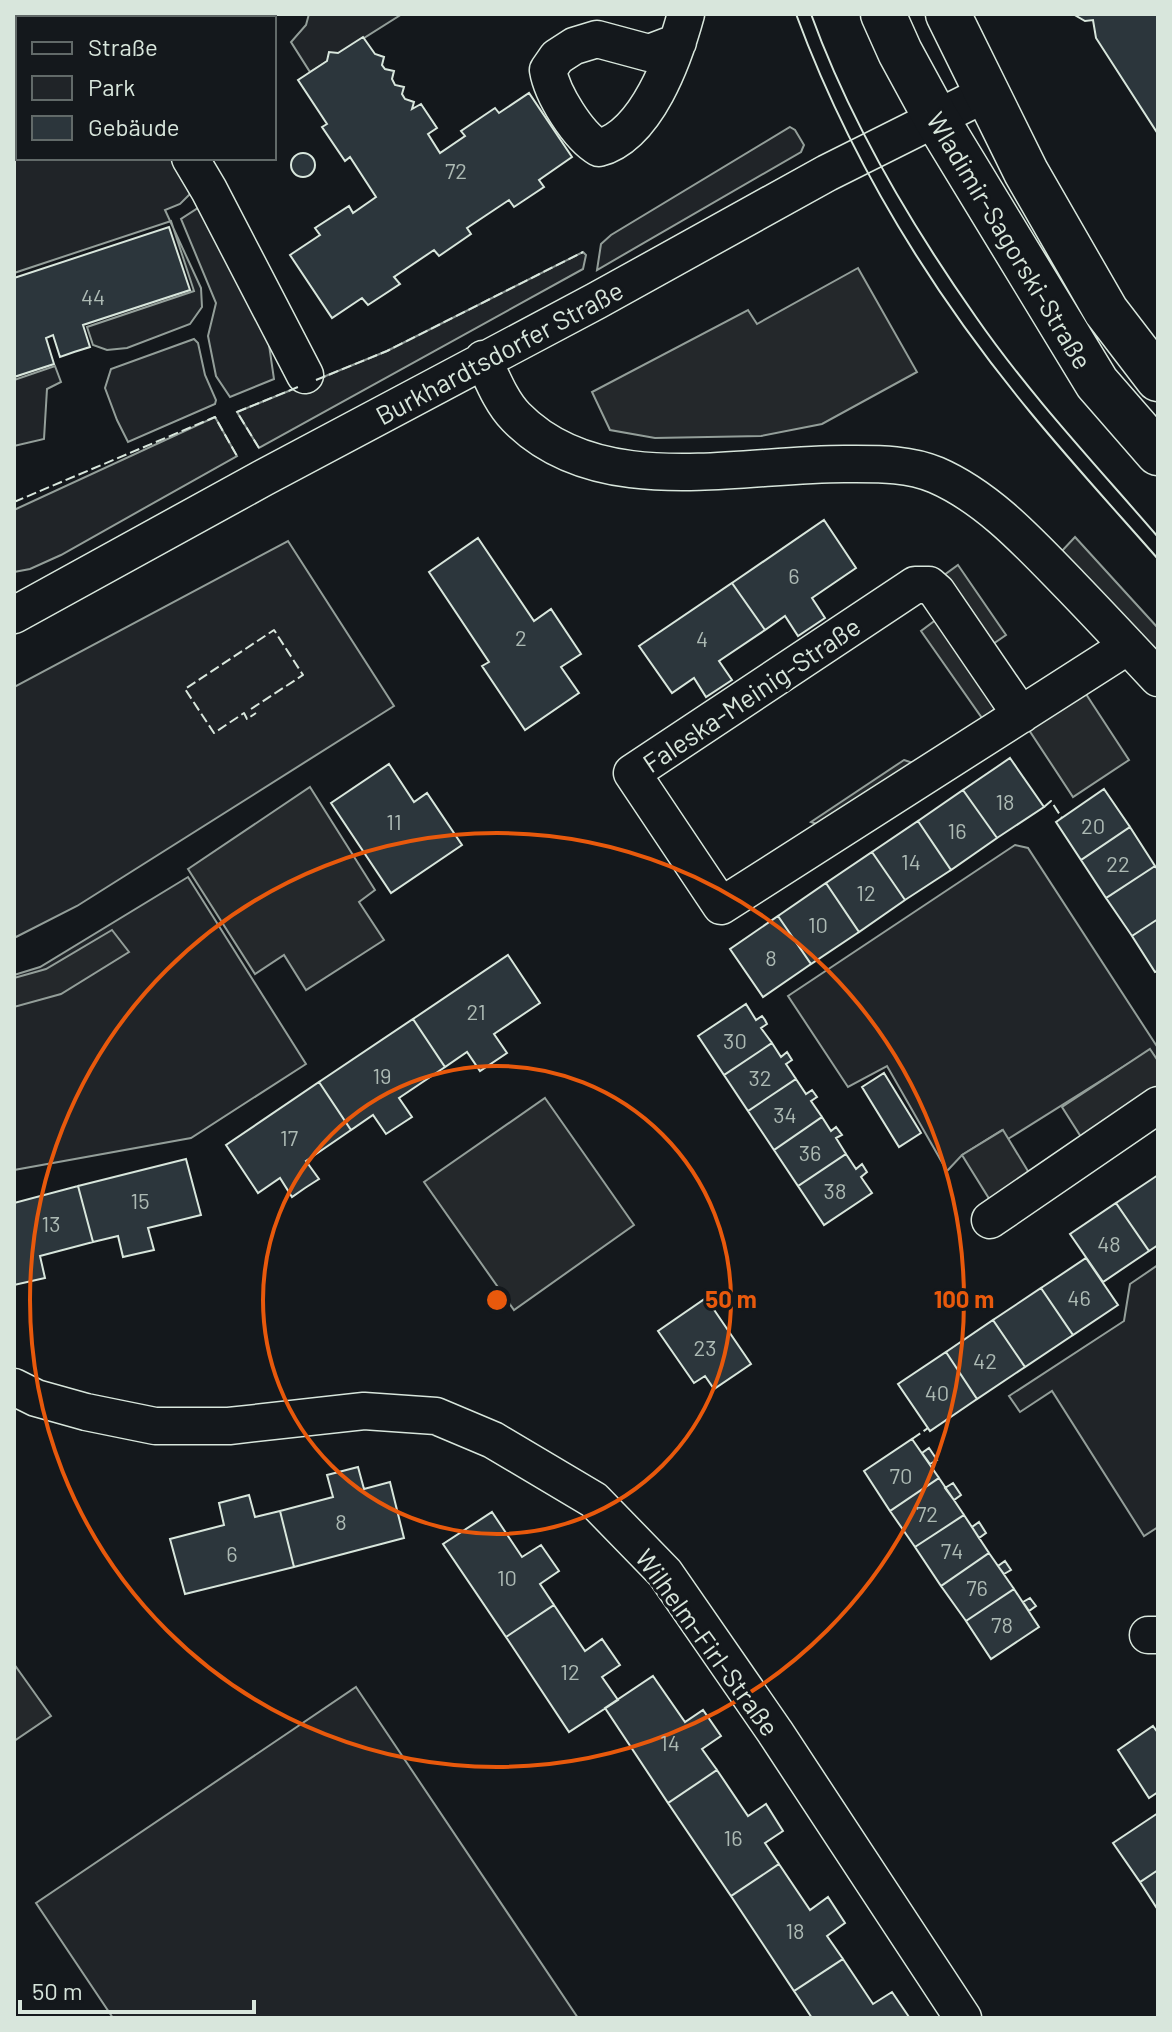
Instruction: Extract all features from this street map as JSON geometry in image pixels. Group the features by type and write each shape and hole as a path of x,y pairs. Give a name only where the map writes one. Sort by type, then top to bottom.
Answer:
{"main road":[{"name":"Wladimir-Sagorski-Straße","path":"883,14 937,120 1097,383 1158,453"},
{"name":"Wladimir-Sagorski-Straße","path":"948,14 1026,172 1106,311 1158,379"}],"street":[{"name":"Burkhardtsdorfer Straße","path":"14,615 827,173 987,93"},
{"path":"191,160 305,375"},
{"path":"483,359 515,417 550,443 587,460 626,470 698,472 835,464 911,467 937,475 1021,534 1158,678"},
{"name":"Faleska-Meinig-Straße","path":"1021,715 937,592 929,585 915,585 632,773 721,906 1021,715 1128,646"},
{"path":"990,1220 1158,1105"},
{"name":"Wilhelm-Firl-Straße","path":"14,1387 36,1398 86,1412 155,1426 229,1426 364,1411 436,1416 493,1440 594,1500 665,1573 783,1743 963,2018"}],"green space":[{"path":"309,14 402,14 310,72 291,42 306,25"},
{"path":"16,24 16,160 176,160 190,194 180,204 165,210 170,221 14,273"},
{"path":"790,127 804,145 801,152 597,270 601,244 611,235"},
{"path":"198,208 216,217 268,338 274,379 230,397 216,376 208,336 216,303 181,219"},
{"path":"173,228 201,288 202,307 190,324 127,348 107,350 93,345 87,327 194,291"},
{"path":"583,252 586,255 583,269 259,448 237,412 387,351"},
{"path":"194,339 198,343 215,404 128,442 105,388 111,369"},
{"path":"55,366 61,382 47,389 44,439 14,446 14,380"},
{"path":"215,417 237,456 61,555 30,569 14,572 14,510"},
{"path":"288,541 394,706 77,906 14,938 14,687"},
{"path":"1015,845 1028,848 1158,1048 1158,1061 1150,1050 1008,1139 1002,1130 962,1155 947,1171 887,1066 848,1087 788,996"},
{"path":"188,877 306,1064 191,1138 14,1170 14,975 40,967"},
{"path":"1158,1265 1158,1527 1144,1536 1052,1391 1020,1412 1009,1396 1124,1321 1130,1284"},
{"path":"356,1687 578,2018 113,2018 36,1903"}],"shaded area":[{"path":"858,268 917,372 822,424 761,436 655,438 610,430 592,392 748,310 757,324"},
{"path":"1075,537 1158,628 1158,662 1060,553"},
{"path":"958,565 1006,635 967,662 998,707 982,718 921,631 957,604 940,578"},
{"path":"1084,691 1129,760 1073,797 1027,727"},
{"path":"904,760 925,767 829,829 811,822"},
{"path":"310,787 375,890 359,902 384,940 306,990 284,955 255,974 188,869"},
{"path":"112,930 129,952 61,994 14,1007 14,978 46,969"},
{"path":"1150,1049 1158,1061 1158,1105 1090,1151 1062,1107"},
{"path":"545,1098 634,1225 514,1310 424,1182"},
{"path":"1003,1130 1037,1186 998,1213 962,1155"},
{"path":"14,1664 51,1716 14,1741"}],"building":[{"path":"1073,14 1158,14 1158,134 1096,38 1093,20 1085,21"},
{"path":"363,37 375,54 384,57 382,65 385,69 394,71 392,79 395,85 404,87 402,94 405,99 414,102 412,109 421,104 437,128 428,134 440,153 465,136 461,131 495,108 499,113 529,93 572,157 539,180 544,187 514,207 509,200 467,228 471,234 439,256 434,250 394,277 400,284 368,305 362,298 332,318 290,255 320,235 315,228 349,206 353,213 376,197 350,157 345,161 322,127 327,124 298,80 327,61 329,52 338,53"},
{"path":"303,153 312,156 315,165 312,174 303,177 294,174 291,165 294,156"},
{"path":"169,227 190,290 83,325 90,347 60,357 53,335 46,338 54,364 14,377 14,278"},
{"path":"824,520 856,568 812,598 825,618 798,636 785,616 765,630 732,583"},
{"path":"478,538 534,621 551,609 581,654 561,667 579,693 525,730 482,666 489,662 429,572"},
{"path":"732,583 765,630 719,661 732,680 706,697 694,678 672,693 639,646"},
{"path":"1010,758 1044,807 997,838 963,790"},
{"path":"389,764 414,802 427,793 462,845 391,893 331,803"},
{"path":"1104,789 1130,827 1081,860 1056,822"},
{"path":"963,790 997,838 951,870 918,821"},
{"path":"918,821 951,870 905,900 872,852"},
{"path":"1130,827 1155,866 1106,898 1081,860"},
{"path":"872,852 905,900 859,932 826,883"},
{"path":"1155,866 1158,870 1158,919 1132,936 1106,898"},
{"path":"826,883 859,932 811,964 778,916"},
{"path":"778,916 811,964 763,997 730,949"},
{"path":"1158,919 1158,971 1155,972 1132,936"},
{"path":"508,955 540,1003 494,1034 507,1053 480,1071 467,1052 445,1067 413,1019"},
{"path":"746,1004 756,1020 762,1016 765,1020 767,1024 761,1028 772,1043 724,1075 698,1036"},
{"path":"413,1019 445,1067 399,1098 412,1117 386,1134 373,1115 351,1130 319,1082"},
{"path":"772,1043 781,1057 787,1052 792,1060 786,1064 796,1079 748,1111 724,1075"},
{"path":"884,1073 921,1133 899,1147 862,1087"},
{"path":"796,1079 806,1094 812,1090 817,1097 811,1101 822,1117 774,1150 748,1111"},
{"path":"319,1082 351,1130 306,1161 319,1179 292,1197 280,1178 258,1193 226,1145"},
{"path":"822,1117 831,1131 836,1127 842,1135 836,1138 846,1154 798,1186 774,1150"},
{"path":"846,1154 856,1169 862,1164 867,1172 861,1177 872,1193 824,1225 798,1186"},
{"path":"186,1159 201,1215 148,1228 154,1250 123,1257 118,1236 93,1242 78,1186"},
{"path":"1158,1175 1158,1245 1149,1251 1116,1203"},
{"path":"78,1186 93,1242 40,1256 45,1278 14,1285 14,1203"},
{"path":"1116,1203 1149,1251 1103,1282 1070,1234"},
{"path":"1086,1258 1118,1305 1073,1335 1041,1288"},
{"path":"1041,1288 1073,1335 1025,1367 993,1320"},
{"path":"706,1298 751,1364 714,1389 705,1376 694,1383 658,1331"},
{"path":"993,1320 1025,1367 977,1399 946,1352"},
{"path":"946,1352 977,1399 930,1431 898,1384"},
{"path":"912,1439 939,1478 890,1511 864,1471"},
{"path":"929,1448 937,1460 930,1464 922,1453"},
{"path":"358,1467 364,1489 390,1482 404,1538 294,1567 280,1511 333,1497 327,1475"},
{"path":"939,1478 964,1515 915,1547 890,1511"},
{"path":"953,1483 961,1495 954,1500 945,1488"},
{"path":"249,1495 255,1517 280,1511 294,1567 185,1594 170,1539 224,1525 219,1503"},
{"path":"492,1512 522,1557 541,1545 559,1571 540,1584 554,1605 506,1637 443,1544"},
{"path":"964,1515 989,1553 941,1586 915,1547"},
{"path":"979,1522 986,1533 979,1538 972,1527"},
{"path":"989,1553 1014,1589 966,1621 941,1586"},
{"path":"1005,1561 1011,1570 1004,1574 998,1566"},
{"path":"1014,1589 1039,1627 991,1659 966,1621"},
{"path":"1030,1598 1036,1606 1029,1611 1023,1602"},
{"path":"554,1605 585,1651 602,1639 620,1665 602,1677 618,1700 569,1732 506,1637"},
{"path":"653,1676 685,1722 703,1710 721,1736 702,1749 717,1770 668,1803 605,1708"},
{"path":"1153,1726 1158,1733 1158,1792 1149,1798 1118,1750"},
{"path":"717,1770 748,1816 766,1804 783,1831 765,1843 779,1864 731,1896 668,1803"},
{"path":"1158,1813 1158,1870 1140,1882 1113,1843"},
{"path":"779,1864 810,1910 828,1897 845,1923 827,1936 843,1959 794,1991 731,1896"},
{"path":"1158,1870 1158,1910 1140,1882"},
{"path":"843,1959 873,2004 892,1992 909,2017 812,2018 794,1991"}],"tram line":[{"path":"796,14 817,68 867,172 927,272 1030,412 1158,559"},
{"path":"811,14 844,94 883,171 952,281 1018,374 1158,537"}],"fence":[{"path":"316,380 387,351 583,252"},
{"path":"259,448 237,412 298,387"},
{"path":"14,502 215,417 237,456"},
{"path":"251,709 303,675 274,630 185,689 214,733 244,713 247,719 256,713"},
{"path":"1044,807 1051,801 1062,818"},
{"path":"912,1439 928,1428"}]}
